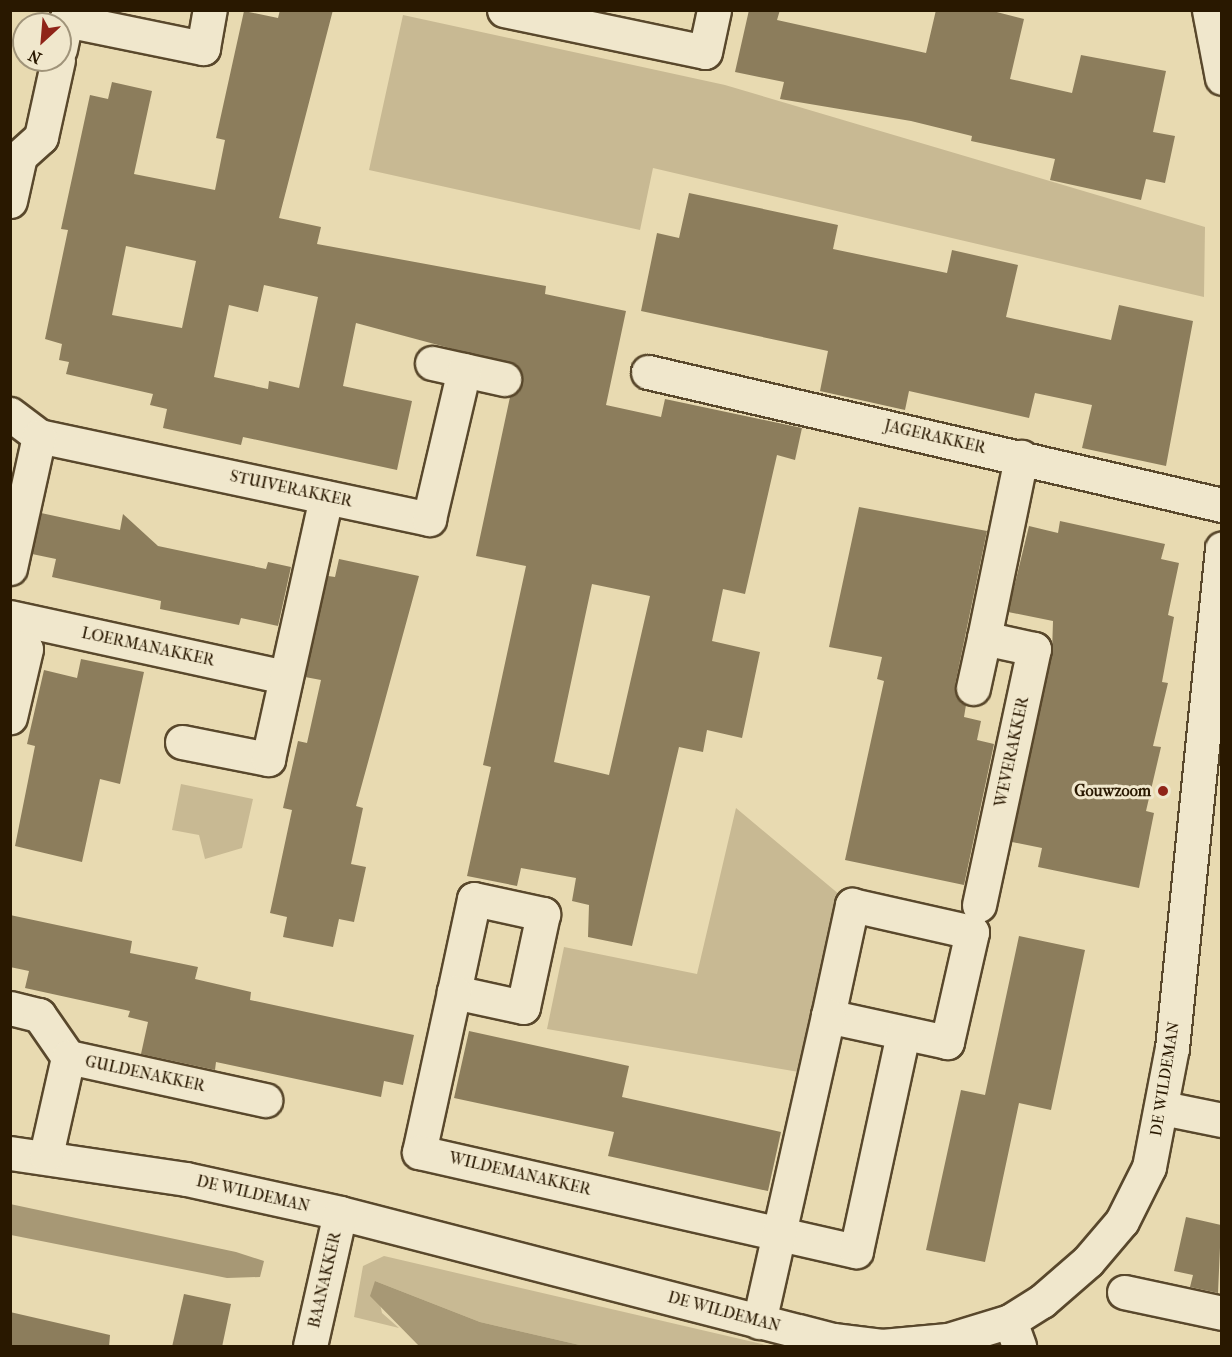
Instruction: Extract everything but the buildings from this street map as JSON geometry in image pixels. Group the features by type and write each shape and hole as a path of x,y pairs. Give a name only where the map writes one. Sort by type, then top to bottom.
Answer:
{"street":[{"path":"72,21 203,48 210,10"},
{"path":"504,10 705,52 714,10"},
{"path":"1209,10 1221,78"},
{"path":"10,201 15,155 41,137 55,72"},
{"path":"432,363 504,379"},
{"name":"STUIVERAKKER","path":"10,414 39,436 429,519 464,370"},
{"name":"JAGERAKKER","path":"648,372 1221,505"},
{"path":"10,568 39,436"},
{"path":"972,688 1021,457"},
{"path":"182,742 268,759 326,497"},
{"name":"DE WILDEMAN","path":"10,1153 46,1155 340,1213 759,1322 882,1346 1014,1334 1042,1301 1088,1261 1122,1221 1143,1186 1163,1108 1221,548"},
{"name":"LOERMANAKKER","path":"10,617 285,678"},
{"name":"WEVERAKKER","path":"979,905 1034,649 984,638"},
{"path":"10,646 26,649 10,717"},
{"path":"759,1322 852,905 972,932 947,1042 828,1016"},
{"name":"WILDEMANAKKER","path":"454,992 419,1152 856,1251 903,1033"},
{"name":"GULDENAKKER","path":"10,1008 39,1015 68,1057 265,1100"},
{"path":"46,1155 68,1057"},
{"path":"1163,1108 1221,1120"},
{"name":"BAANAKKER","path":"310,1347 340,1213"},
{"path":"1124,1292 1221,1313"}],"shaded area":[{"path":"403,15 725,85 1205,227 1204,297 653,168 640,230 369,170"},
{"path":"181,784 253,799 242,848 205,859 199,835 172,830"},
{"path":"736,808 840,895 799,1072 547,1029 564,947 697,974"},
{"path":"10,1204 236,1252 264,1261 260,1277 227,1278 11,1235"},
{"path":"384,1256 770,1346 584,1346 480,1322 375,1281 382,1313 399,1328 354,1317 363,1266"},
{"path":"375,1281 480,1322 584,1346 419,1346 370,1296"}],"place":[{"name":"Gouwzoom","path":"1163,791"}]}
